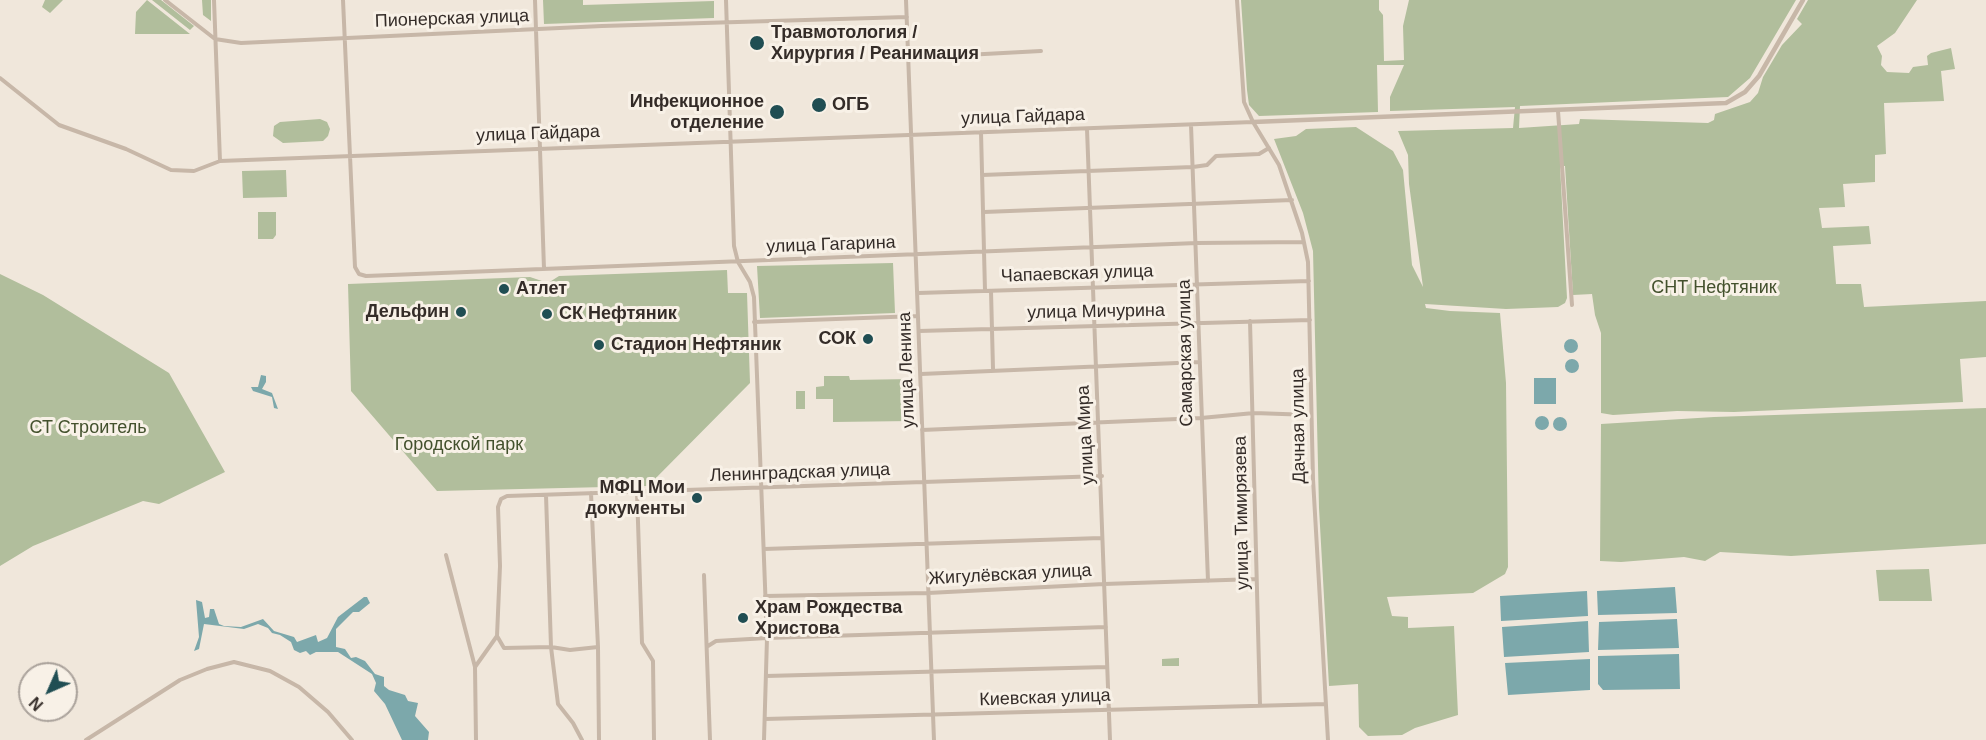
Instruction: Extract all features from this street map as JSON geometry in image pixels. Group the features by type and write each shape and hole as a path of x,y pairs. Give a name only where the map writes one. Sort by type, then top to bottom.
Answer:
{"street":[{"path":"165,0 215,39"},
{"path":"0,78 59,125 126,148 171,170 194,171 220,161 214,0"},
{"path":"343,0 351,155"},
{"path":"535,0 544,269"},
{"path":"726,0 735,246 738,262 750,282 754,322 764,549 766,638 764,740"},
{"name":"улица Ленина","path":"906,0 934,740"},
{"name":"Дачная улица","path":"1237,0 1244,102 1253,122 1279,165 1292,200 1304,242 1309,281 1311,415 1328,740"},
{"path":"1253,122 1726,103 1752,85 1803,0"},
{"name":"Пионерская улица","path":"215,39 241,43 536,29 907,17"},
{"path":"909,58 1041,51"},
{"path":"1558,111 1572,305"},
{"name":"улица Гайдара","path":"220,161 246,162 351,155 1253,122"},
{"name":"Самарская улица","path":"1191,125 1208,581"},
{"name":"улица Мира","path":"1087,129 1102,476 1101,538 1110,740"},
{"path":"981,132 985,291"},
{"path":"982,176 1088,169 1207,165 1216,156 1259,154 1269,148"},
{"name":"улица Гагарина","path":"351,155 355,267 359,274 366,276 1197,243 1304,242"},
{"path":"984,212 1292,200"},
{"name":"Чапаевская улица","path":"918,293 1309,281"},
{"path":"991,291 993,369"},
{"path":"754,322 918,316"},
{"name":"улица Мичурина","path":"919,331 993,327 1094,327 1310,320"},
{"name":"улица Тимирязева","path":"1250,321 1260,705"},
{"path":"921,374 993,369 1200,362"},
{"path":"922,430 1201,418 1254,413 1311,415"},
{"name":"Ленинградская улица","path":"497,636 500,566 498,507 501,499 507,496 1102,476"},
{"path":"637,492 642,643 653,661 654,740"},
{"path":"591,493 598,647 599,740"},
{"path":"546,495 551,647 558,704 573,723 582,740"},
{"path":"764,549 1101,538"},
{"path":"446,555 475,667 476,740"},
{"path":"704,575 710,740"},
{"name":"Жигулёвская улица","path":"765,596 928,593 1256,579"},
{"path":"708,646 716,641 766,638 1106,627"},
{"path":"475,667 497,636 504,648 551,647 570,650 598,647"},
{"path":"86,740 180,680 207,669 234,663 270,671 299,687 322,706 352,740"},
{"path":"766,676 931,674 1107,668"},
{"name":"Киевская улица","path":"765,719 1326,704"}],"green space":[{"path":"45,0 63,0 50,13 42,7"},
{"path":"147,0 190,34 135,34 136,12"},
{"path":"152,0 161,0 194,26 190,30"},
{"path":"202,0 211,0 211,21 203,15"},
{"path":"543,0 583,0 583,5 714,1 714,18 544,24"},
{"name":"СНТ Нефтяник","path":"1241,0 1379,0 1379,10 1383,15 1384,61 1404,60 1403,26 1409,0 1796,0 1750,78 1728,97 1520,106 1519,128 1579,124 1580,119 1708,123 1714,120 1715,114 1750,102 1758,93 1763,77 1782,45 1802,24 1797,19 1808,0 1917,0 1895,33 1877,46 1882,56 1881,65 1887,72 1909,73 1913,67 1928,65 1927,56 1931,53 1951,48 1955,69 1941,71 1944,101 1884,103 1886,154 1875,155 1875,182 1843,184 1845,207 1819,208 1822,228 1869,226 1871,244 1833,246 1836,284 1861,284 1864,307 1986,301 1986,357 1960,359 1963,402 1734,412 1677,411 1613,415 1601,413 1601,333 1592,294 1573,295 1565,166 1560,166 1567,298 1565,303 1558,307 1506,309 1425,304 1426,308 1450,311 1500,313 1506,383 1508,567 1505,574 1473,593 1387,597 1392,616 1408,617 1408,628 1454,626 1458,715 1415,728 1402,735 1368,736 1359,727 1358,684 1329,686 1319,508 1313,251 1303,213 1274,139 1296,136 1306,129 1356,127 1393,151 1403,170 1412,265 1423,287 1409,184 1408,155 1398,131 1513,128 1515,107 1390,111 1390,97 1404,65 1377,65 1378,112 1259,116 1249,105"},
{"path":"320,119 327,122 330,129 323,141 283,143 273,136 274,126 280,122"},
{"path":"286,170 287,197 243,198 242,171"},
{"path":"258,212 276,212 276,235 273,239 258,239"},
{"path":"893,263 895,313 760,318 757,266"},
{"name":"Городской парк","path":"727,270 728,293 747,293 750,383 648,486 437,491 351,391 348,284 530,277 548,283 559,276"},
{"name":"СТ Строитель","path":"0,274 43,295 169,373 225,472 159,504 143,501 33,546 0,566"},
{"path":"824,376 849,376 850,380 912,379 912,421 833,422 833,399 816,399 816,387 824,386"},
{"path":"796,391 805,391 805,409 796,409"},
{"path":"1986,408 1986,544 1791,556 1720,552 1705,561 1684,557 1621,562 1600,561 1601,424 1714,417"},
{"path":"1929,569 1932,601 1879,601 1876,570"},
{"path":"1179,658 1179,666 1162,666 1162,659"}],"water":[{"path":"1571,339 1576,341 1578,346 1576,351 1571,353 1566,351 1564,346 1566,341"},
{"path":"1572,359 1577,361 1579,366 1577,371 1572,373 1567,371 1565,366 1567,361"},
{"path":"261,375 266,376 262,389 272,393 278,409 274,408 272,397 253,391 251,387 258,387"},
{"path":"1534,378 1556,378 1556,404 1534,404"},
{"path":"1542,416 1547,418 1549,423 1547,428 1542,430 1537,428 1535,423 1537,418"},
{"path":"1560,417 1565,419 1567,424 1565,429 1560,431 1555,429 1553,424 1555,419"},
{"path":"1675,587 1677,613 1598,615 1597,591"},
{"path":"1587,591 1588,616 1501,621 1500,596"},
{"path":"367,597 370,603 359,612 353,612 336,629 336,647 345,649 351,658 356,657 365,661 375,674 384,677 384,686 389,690 405,695 408,701 418,703 415,716 429,732 428,740 402,740 385,704 374,691 376,683 372,674 338,652 316,652 310,655 306,651 300,653 294,650 291,642 258,624 244,629 204,624 199,649 194,651 199,637 196,600 202,602 205,618 209,617 210,609 214,609 219,624 224,626 241,627 263,619 274,631 294,637 297,642 316,635 318,642 327,638 338,617"},
{"path":"1677,619 1679,648 1598,650 1599,622"},
{"path":"1588,621 1589,652 1504,657 1502,627"},
{"path":"1679,654 1680,689 1603,690 1598,684 1598,656"},
{"path":"1590,659 1590,690 1508,695 1505,663"}],"place":[{"name":"Травмотология / Хирургия / Реанимация","path":"757,43"},
{"name":"ОГБ","path":"819,105"},
{"name":"Инфекционное отделение","path":"777,112"},
{"name":"Атлет","path":"504,289"},
{"name":"Дельфин","path":"461,312"},
{"name":"СК Нефтяник","path":"547,314"},
{"name":"СОК","path":"868,339"},
{"name":"Стадион Нефтяник","path":"599,345"},
{"name":"МФЦ Мои документы","path":"697,498"},
{"name":"Храм Рождества Христова","path":"743,618"}]}
